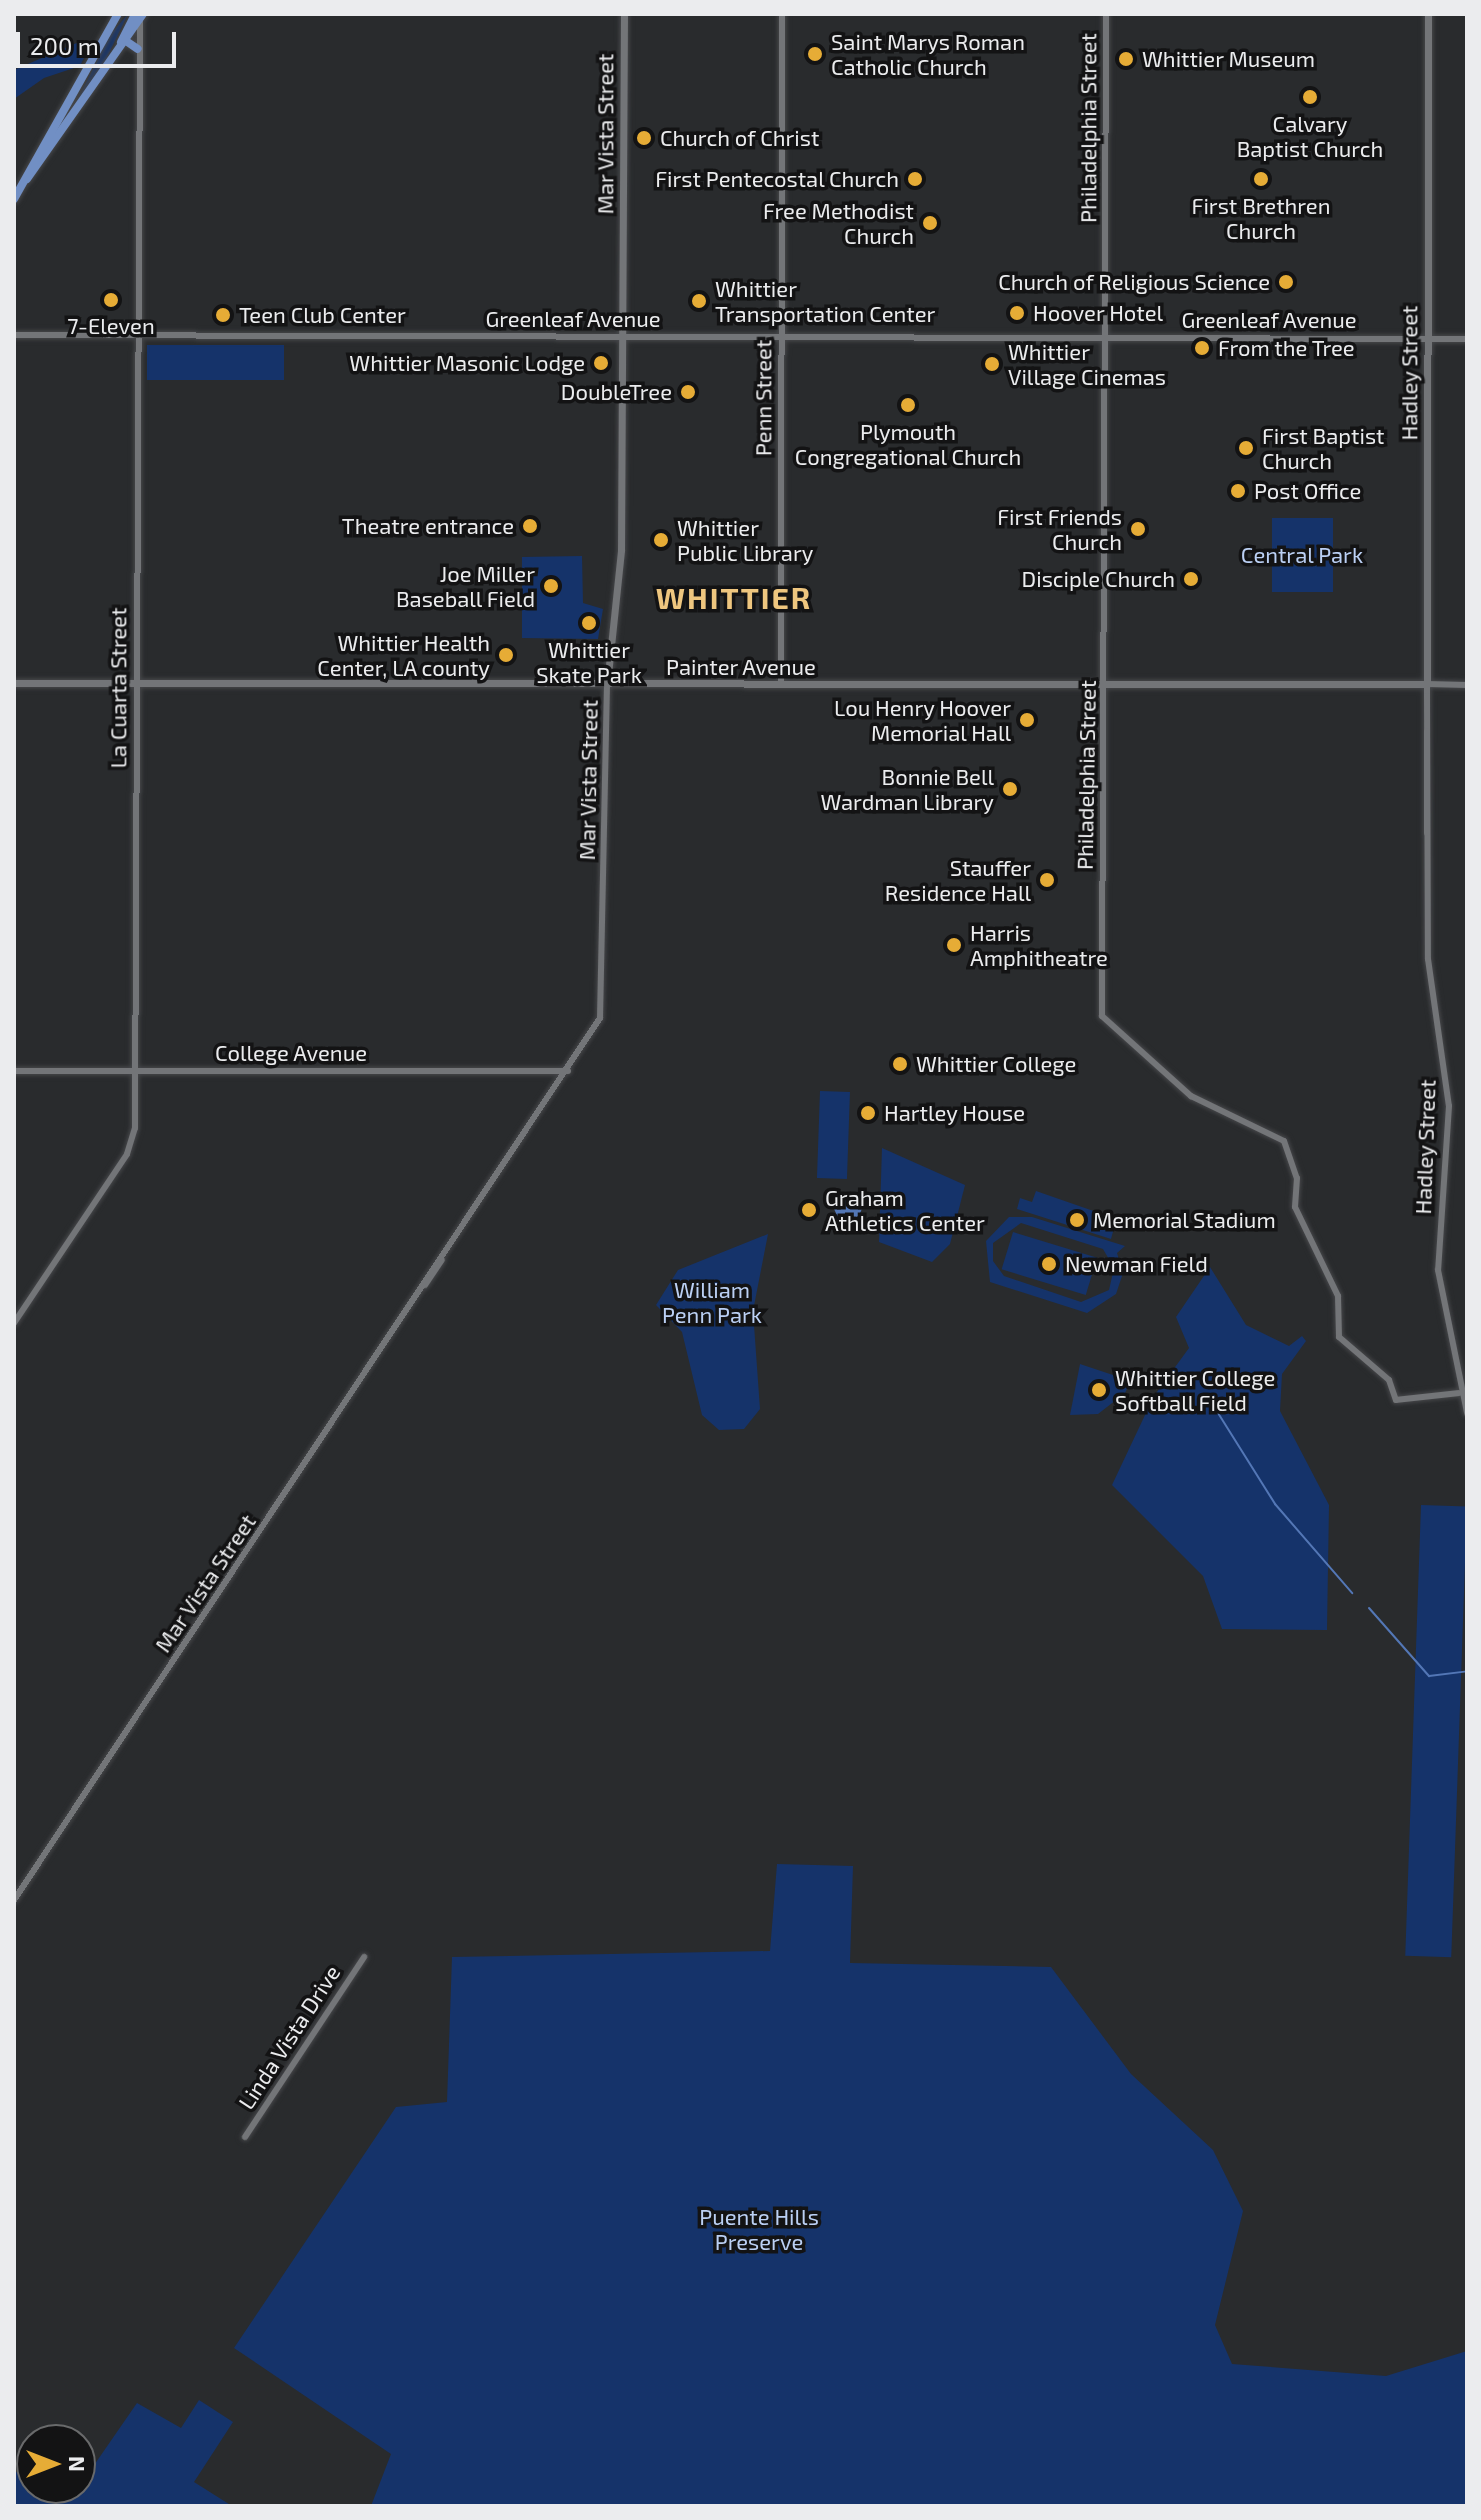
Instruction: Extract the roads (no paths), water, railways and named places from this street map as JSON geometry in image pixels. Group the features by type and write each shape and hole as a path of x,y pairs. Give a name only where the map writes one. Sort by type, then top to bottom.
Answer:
{"main road":[{"path":"101,40 105,14"},
{"path":"27,179 118,14"},
{"name":"Mar Vista Street","path":"607,684 621,550 624,14"},
{"name":"Hadley Street","path":"1427,684 1428,14"},
{"path":"14,199 119,50 137,15"},
{"path":"124,40 138,49"},
{"name":"Painter Avenue","path":"14,683 1427,684"}],"street":[{"name":"Penn Street","path":"781,685 782,14"},
{"name":"Philadelphia Street","path":"1106,14 1102,1016 1191,1096 1284,1141 1297,1178 1295,1207 1338,1296 1339,1337 1389,1380 1396,1400 1459,1393"},
{"name":"La Cuarta Street","path":"14,1323 127,1154 134,1072 137,15"},
{"name":"Greenleaf Avenue","path":"14,335 1467,339"},
{"name":"Mar Vista Street","path":"14,1900 568,1071 603,1008 607,684"},
{"name":"Painter Avenue","path":"1427,684 1467,685"},
{"name":"Hadley Street","path":"1427,684 1428,959 1448,1089 1438,1270 1459,1393 1467,1413"},
{"name":"College Avenue","path":"14,1071 568,1071"},
{"name":"Linda Vista Drive","path":"245,2137 364,1957"}],"waterway":[{"path":"1213,1405 1275,1504 1352,1593"},
{"path":"1369,1608 1429,1676 1467,1671"}],"place":[{"name":"Saint Marys Roman Catholic Church","path":"815,54"},
{"name":"Whittier Museum","path":"1126,59"},
{"name":"Calvary Baptist Church","path":"1310,97"},
{"name":"Church of Christ","path":"644,138"},
{"name":"First Pentecostal Church","path":"915,179"},
{"name":"First Brethren Church","path":"1261,179"},
{"name":"Free Methodist Church","path":"930,223"},
{"name":"Church of Religious Science","path":"1286,282"},
{"name":"7-Eleven","path":"111,300"},
{"name":"Whittier Transportation Center","path":"699,301"},
{"name":"Hoover Hotel","path":"1017,313"},
{"name":"Teen Club Center","path":"223,315"},
{"name":"From the Tree","path":"1202,348"},
{"name":"Whittier Masonic Lodge","path":"601,363"},
{"name":"Whittier Village Cinemas","path":"992,364"},
{"name":"DoubleTree","path":"688,392"},
{"name":"Plymouth Congregational Church","path":"908,405"},
{"name":"First Baptist Church","path":"1246,448"},
{"name":"Post Office","path":"1238,491"},
{"name":"Theatre entrance","path":"530,526"},
{"name":"First Friends Church","path":"1138,529"},
{"name":"Whittier Public Library","path":"661,540"},
{"name":"Disciple Church","path":"1191,579"},
{"name":"Joe Miller Baseball Field","path":"551,586"},
{"name":"Whittier Skate Park","path":"589,623"},
{"name":"Whittier Health Center, LA county","path":"506,655"},
{"name":"Lou Henry Hoover Memorial Hall","path":"1027,720"},
{"name":"Bonnie Bell Wardman Library","path":"1010,789"},
{"name":"Stauffer Residence Hall","path":"1047,880"},
{"name":"Harris Amphitheatre","path":"954,945"},
{"name":"Whittier College","path":"900,1064"},
{"name":"Hartley House","path":"868,1113"},
{"name":"Graham Athletics Center","path":"809,1210"},
{"name":"Memorial Stadium","path":"1077,1220"},
{"name":"Newman Field","path":"1049,1264"},
{"name":"Whittier College Softball Field","path":"1099,1390"}],"district":[{"name":"WHITTIER","path":"734,597"}],"park label":[{"name":"Central Park","path":"1302,555"},
{"name":"William Penn Park","path":"712,1302"},
{"name":"Puente Hills Preserve","path":"759,2228"}]}
